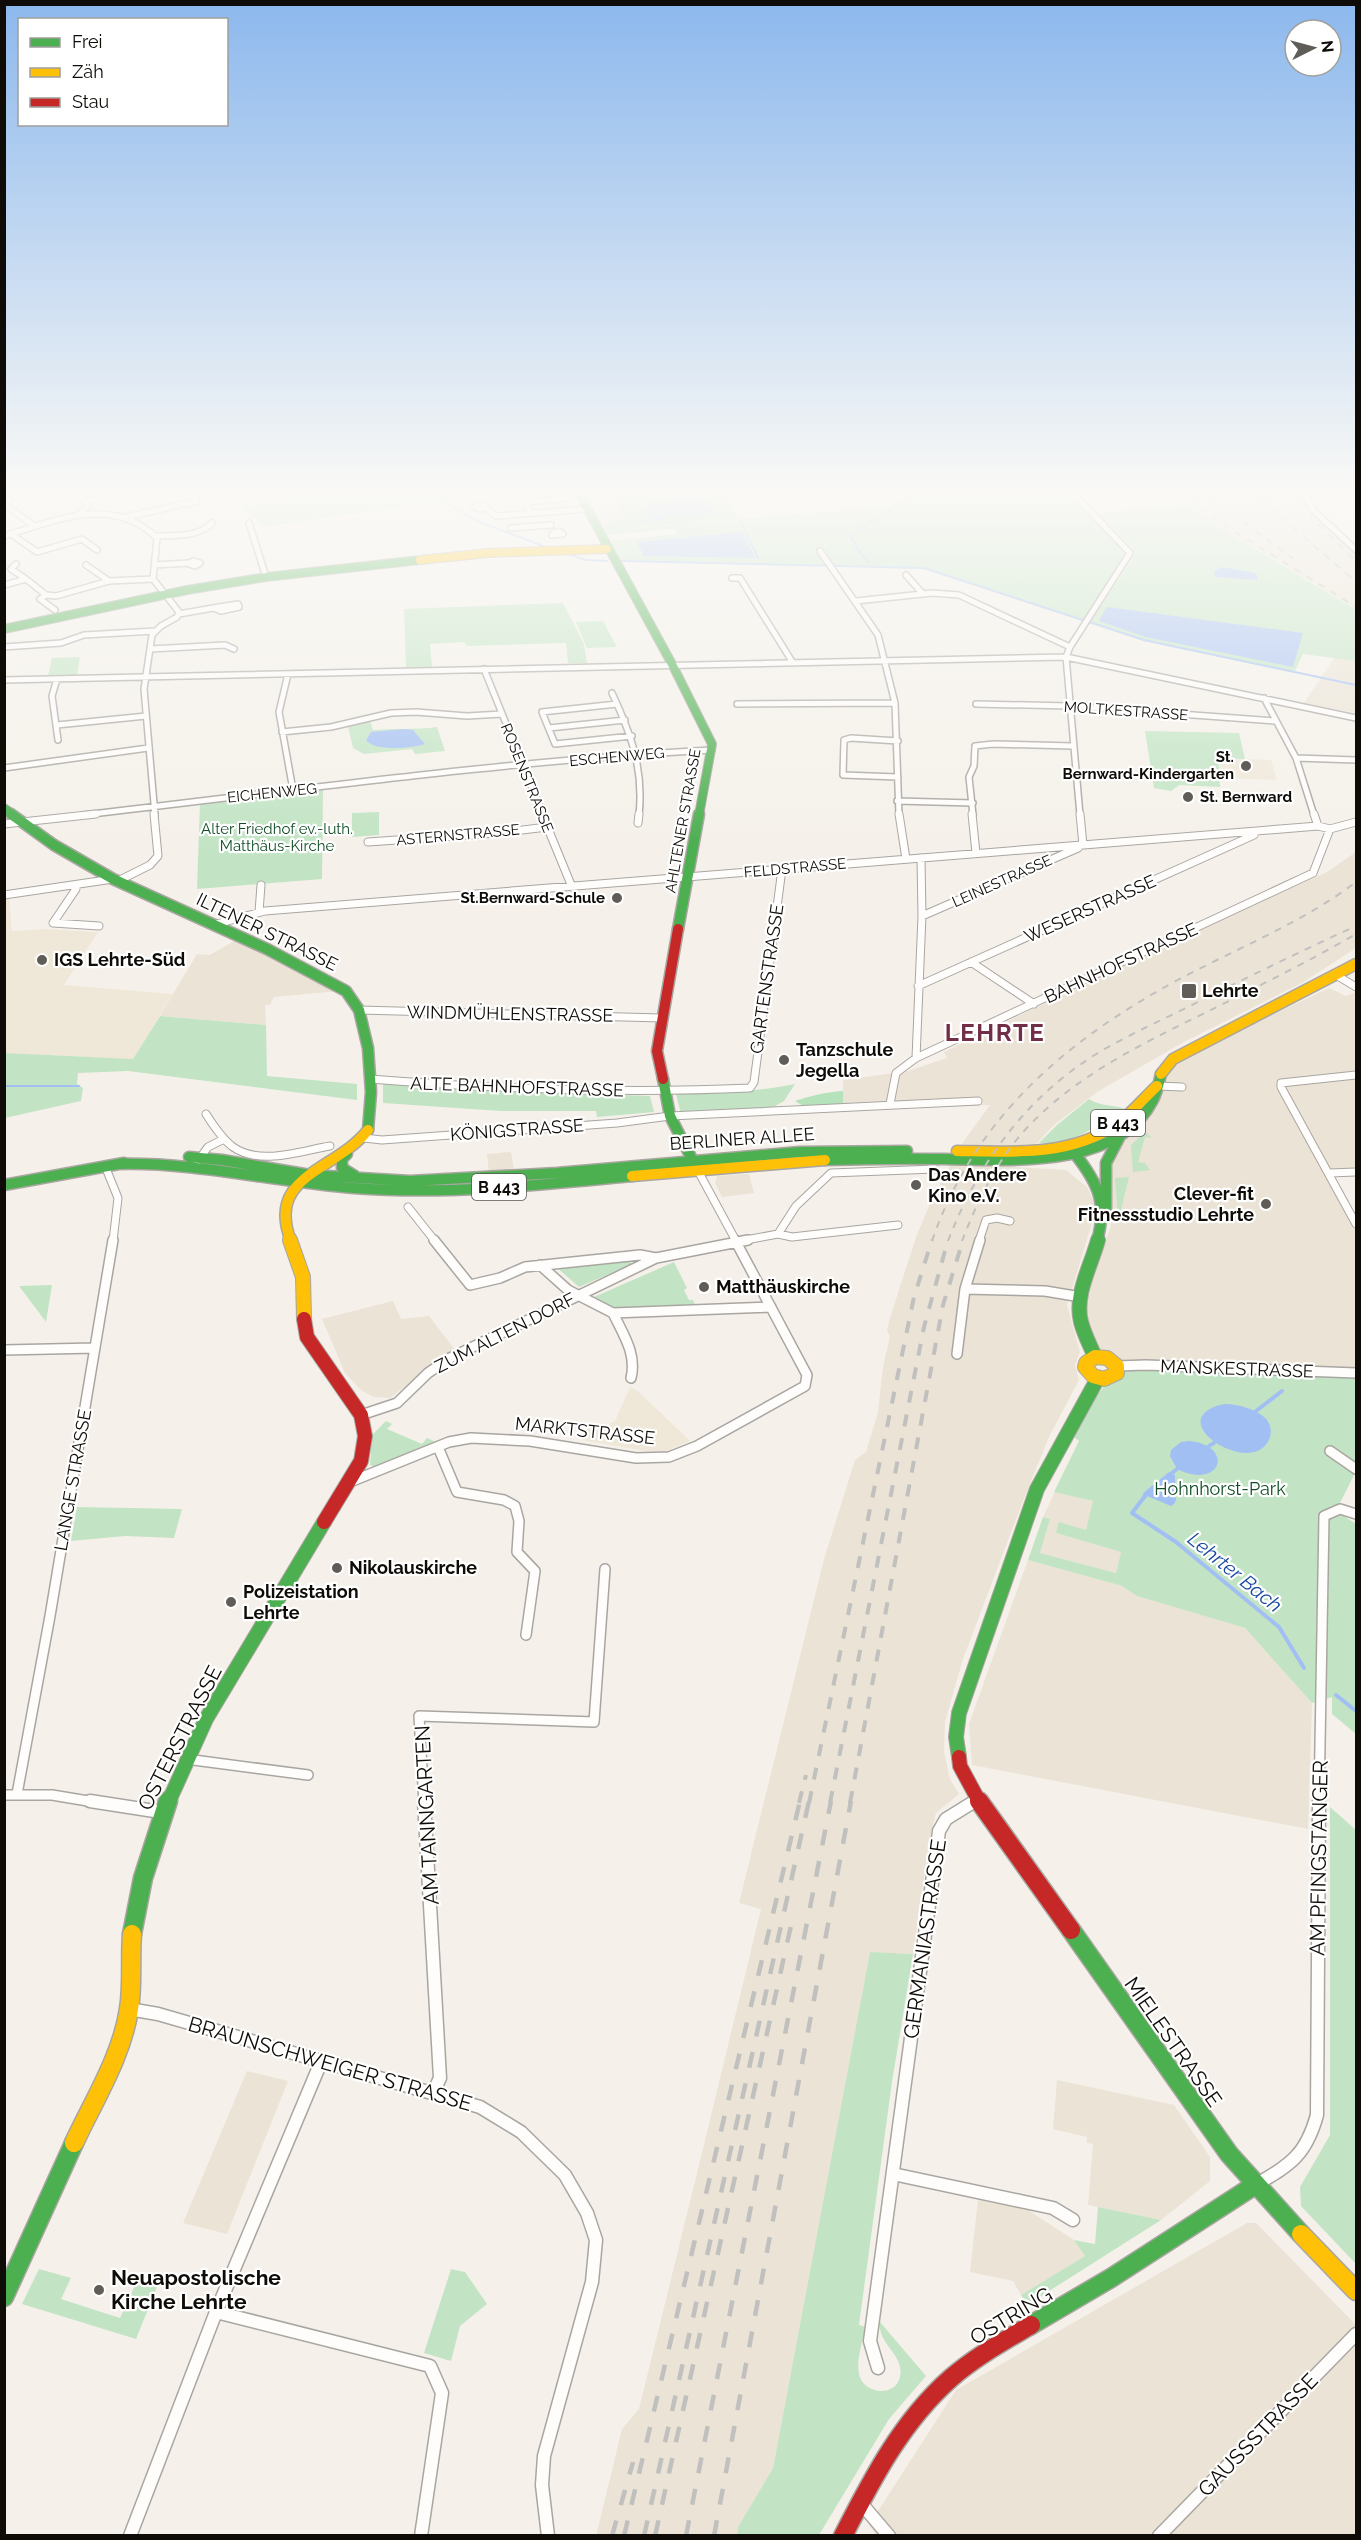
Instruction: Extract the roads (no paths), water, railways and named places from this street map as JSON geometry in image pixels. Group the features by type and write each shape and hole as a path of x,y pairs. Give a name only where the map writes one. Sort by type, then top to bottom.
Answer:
{"street":[{"path":"4,629 99,609"},
{"path":"176,609 179,614"},
{"path":"4,647 61,644 84,634 155,631 179,614 209,609"},
{"name":"AHLTENER STRASSE","path":"641,609 710,738 712,750 657,1051 670,1116"},
{"path":"759,609 793,663"},
{"path":"861,609 878,635 895,703 898,741 897,801 906,859"},
{"path":"988,609 1070,647"},
{"path":"1083,845 1066,657 1095,609"},
{"path":"4,896 116,880 150,865 158,856 157,821 152,807 144,689 155,631"},
{"path":"150,649 225,645 234,649"},
{"path":"4,680 1066,657 1356,718"},
{"name":"ROSENSTRASSE","path":"483,669 572,886"},
{"path":"288,675 279,712 293,790"},
{"path":"57,679 52,696 58,740"},
{"path":"612,693 638,754 642,791 638,823"},
{"path":"1264,698 1296,758 1318,826"},
{"path":"737,704 895,703"},
{"path":"617,704 542,712 555,744 632,736"},
{"name":"MOLTKESTRASSE","path":"976,704 1070,706 1275,721"},
{"path":"282,732 331,727 391,713 416,712 467,716 502,714"},
{"path":"57,725 146,716"},
{"path":"549,728 625,720"},
{"path":"898,741 851,738 844,740 843,775 898,777"},
{"path":"976,854 969,777 974,766 975,746 1003,744 1073,746"},
{"path":"4,768 148,748"},
{"name":"ESCHENWEG","path":"522,765 638,754 712,750"},
{"path":"1296,758 1356,760"},
{"name":"EICHENWEG","path":"4,824 522,765"},
{"path":"897,801 973,803"},
{"name":"ILTENER STRASSE","path":"4,808 54,845 116,880 267,949 334,983 346,992 359,1010 366,1033 370,1079 370,1119 364,1138"},
{"path":"1330,829 1356,822"},
{"name":"FELDSTRASSE","path":"213,925 259,912 1318,826 1330,829"},
{"name":"ASTERNSTRASSE","path":"368,842 497,833 547,827"},
{"name":"BAHNHOFSTRASSE","path":"890,1104 896,1073 916,1058 1312,873 1330,829"},
{"name":"WESERSTRASSE","path":"918,986 1262,832"},
{"name":"LEINESTRASSE","path":"922,916 1083,845"},
{"path":"916,1058 922,916 921,858"},
{"name":"GARTENSTRASSE","path":"750,1088 754,1082 782,869"},
{"path":"75,885 76,889 53,923 99,926"},
{"path":"259,912 261,885"},
{"path":"971,962 1034,1004"},
{"name":"B 443","path":"1073,1150 1122,1134 1151,1104 1155,1098 1162,1071 1173,1059 1356,964"},
{"path":"1336,975 1356,987"},
{"name":"WINDMÜHLENSTRASSE","path":"359,1010 662,1018"},
{"path":"1356,1075 1281,1083 1281,1087 1356,1224"},
{"name":"ALTE BAHNHOFSTRASSE","path":"370,1079 473,1088 665,1093 750,1088"},
{"path":"1157,1086 1182,1087"},
{"name":"BERLINER ALLEE","path":"305,1178 377,1180 508,1177 695,1165 844,1159 1022,1160 1073,1150 1110,1129 1133,1111 1157,1086"},
{"path":"670,1116 812,1111 890,1104 902,1106 978,1101"},
{"path":"206,1114 224,1139 243,1152 261,1156 330,1146"},
{"name":"KÖNIGSTRASSE","path":"364,1138 382,1140 670,1116"},
{"name":"MARKTSTRASSE","path":"438,1448 449,1442 471,1438 530,1441 636,1458 669,1457 697,1446 805,1386 807,1375 670,1116"},
{"path":"1095,1357 1081,1319 1081,1297 1104,1226 1106,1162 1122,1134"},
{"path":"361,1415 307,1337 303,1277 285,1220 286,1199 305,1178 346,1154 364,1138"},
{"path":"198,1161 208,1147 224,1139"},
{"path":"1073,1150 1099,1186 1106,1208"},
{"path":"346,1154 341,1165 345,1171 377,1180"},
{"name":"B 443","path":"4,1185 171,1156 305,1178"},
{"name":"BERLINER ALLEE","path":"305,1178 387,1190 460,1189 557,1184 695,1165"},
{"name":"LANGE STRASSE","path":"17,1794 50,1616 118,1204 105,1166"},
{"path":"778,1234 796,1206 831,1173 935,1169"},
{"path":"1330,1173 1356,1172"},
{"path":"408,1206 470,1285 500,1278 525,1267 640,1255 656,1258 778,1234 792,1237 898,1225"},
{"path":"957,1354 965,1290 986,1220 997,1218 1010,1221"},
{"name":"ZUM ALTEN DORF","path":"361,1415 396,1403 428,1373 450,1358 656,1258"},
{"path":"540,1265 568,1290 614,1313 771,1307"},
{"path":"965,1290 1045,1291 1081,1297"},
{"path":"614,1313 634,1360 635,1369 631,1378"},
{"path":"4,1350 95,1348"},
{"path":"1095,1357 1107,1358 1117,1366 1115,1376 1110,1378 1098,1378 1090,1374 1085,1367 1088,1361 1095,1357"},
{"name":"MANSKESTRASSE","path":"1117,1366 1146,1365 1356,1373"},
{"path":"978,1799 960,1766 956,1737 959,1713 1037,1489 1098,1378"},
{"name":"OSTERSTRASSE","path":"4,2297 121,2040 129,2008 129,1957 135,1909 161,1812 215,1704 361,1461 365,1447 361,1415"},
{"path":"350,1482 438,1448 457,1492 504,1500 515,1506 519,1521 517,1552 535,1571 526,1635"},
{"path":"1330,1451 1356,1469"},
{"name":"AM PFINGSTANGER","path":"1256,2185 1296,2161 1311,2141 1317,2115 1320,1676 1324,1516 1335,1510 1349,1509 1356,1514"},
{"name":"AM TANNGARTEN","path":"433,2093 440,2078 419,1716 594,1722 606,1569"},
{"path":"186,1759 308,1775"},
{"path":"4,1795 52,1795 161,1812"},
{"name":"GERMANIASTRASSE","path":"879,2368 870,2341 939,1831 946,1819 978,1799"},
{"name":"MIELESTRASSE","path":"978,1799 1229,2154 1356,2291"},
{"name":"BRAUNSCHWEIGER STRASSE","path":"129,2008 158,2014 480,2107 522,2132 565,2175 587,2213 596,2240 592,2282 544,2456 542,2485 548,2535"},
{"path":"130,2535 216,2312 321,2062"},
{"path":"893,2174 1053,2208 1073,2220"},
{"name":"OSTRING","path":"843,2535 883,2461 906,2426 936,2392 964,2368 1013,2335 1090,2292 1256,2185"},
{"path":"216,2312 430,2366 442,2393 421,2535"},
{"name":"GAUSSSTRASSE","path":"1159,2535 1356,2334"},
{"path":"860,2502 889,2535"}],"water":[{"path":"1106,609 1119,609 1303,633 1293,667 1146,637 1099,620"},
{"path":"413,730 425,744 385,748 370,744 366,740 371,732"},
{"path":"1224,1404 1248,1408 1263,1416 1268,1422 1271,1429 1270,1437 1261,1449 1247,1453 1231,1450 1216,1443 1205,1433 1201,1422 1206,1412"},
{"path":"1181,1442 1204,1444 1213,1450 1217,1457 1217,1465 1213,1471 1192,1474 1177,1469 1170,1456 1171,1450"},
{"path":"1169,1472 1175,1475 1176,1500 1174,1504 1171,1506 1142,1494"}],"waterway":[{"path":"1048,609 1144,640 1356,685"},
{"name":"Lehrter Bach","path":"4,1086 79,1086"},
{"path":"1256,1411 1282,1391"},
{"path":"1209,1446 1214,1443"},
{"path":"1172,1473 1177,1469"},
{"name":"Lehrter Bach","path":"1145,1496 1132,1513 1176,1542 1279,1627 1304,1668"},
{"name":"Lehrter Bach","path":"1336,1695 1356,1711"}],"railway":[{"path":"932,1241 951,1194 975,1152 1004,1114 1037,1079 1073,1048 1112,1019 1154,994 1299,919 1356,882"},
{"path":"948,1241 974,1185 1007,1134 1048,1090 1072,1071 1132,1034 1356,926"},
{"path":"962,1241 981,1197 996,1169 1014,1143 1045,1110 1067,1092 1141,1045 1356,934"},
{"path":"809,1803 914,1297 932,1240"},
{"path":"830,1803 924,1327 948,1240"},
{"path":"850,1803 943,1305 963,1240"},
{"path":"799,1803 806,1775"},
{"path":"624,2536 800,1801"},
{"path":"644,2536 809,1801"},
{"path":"686,2536 831,1801"},
{"path":"714,2536 851,1801"},
{"path":"655,2536 792,1921"},
{"path":"612,2536 633,2462"}],"place":[{"name":"St. Bernward-Kindergarten","path":"1246,766"},
{"name":"St. Bernward","path":"1188,797"},
{"name":"St.Bernward-Schule","path":"617,898"},
{"name":"IGS Lehrte-Süd","path":"42,960"},
{"name":"Lehrte","path":"1189,991"},
{"name":"Tanzschule Jegella","path":"784,1060"},
{"name":"Das Andere Kino e.V.","path":"916,1185"},
{"name":"Clever-fit Fitnessstudio Lehrte","path":"1266,1204"},
{"name":"Matthäuskirche","path":"704,1287"},
{"name":"Nikolauskirche","path":"337,1568"},
{"name":"Polizeistation Lehrte","path":"231,1602"},
{"name":"Neuapostolische Kirche Lehrte","path":"99,2290"}],"district":[{"name":"LEHRTE","path":"995,1033"}],"park label":[{"name":"Alter Friedhof ev.-luth. Matthäus-Kirche","path":"277,838"},
{"name":"Hohnhorst-Park","path":"1220,1489"}]}
